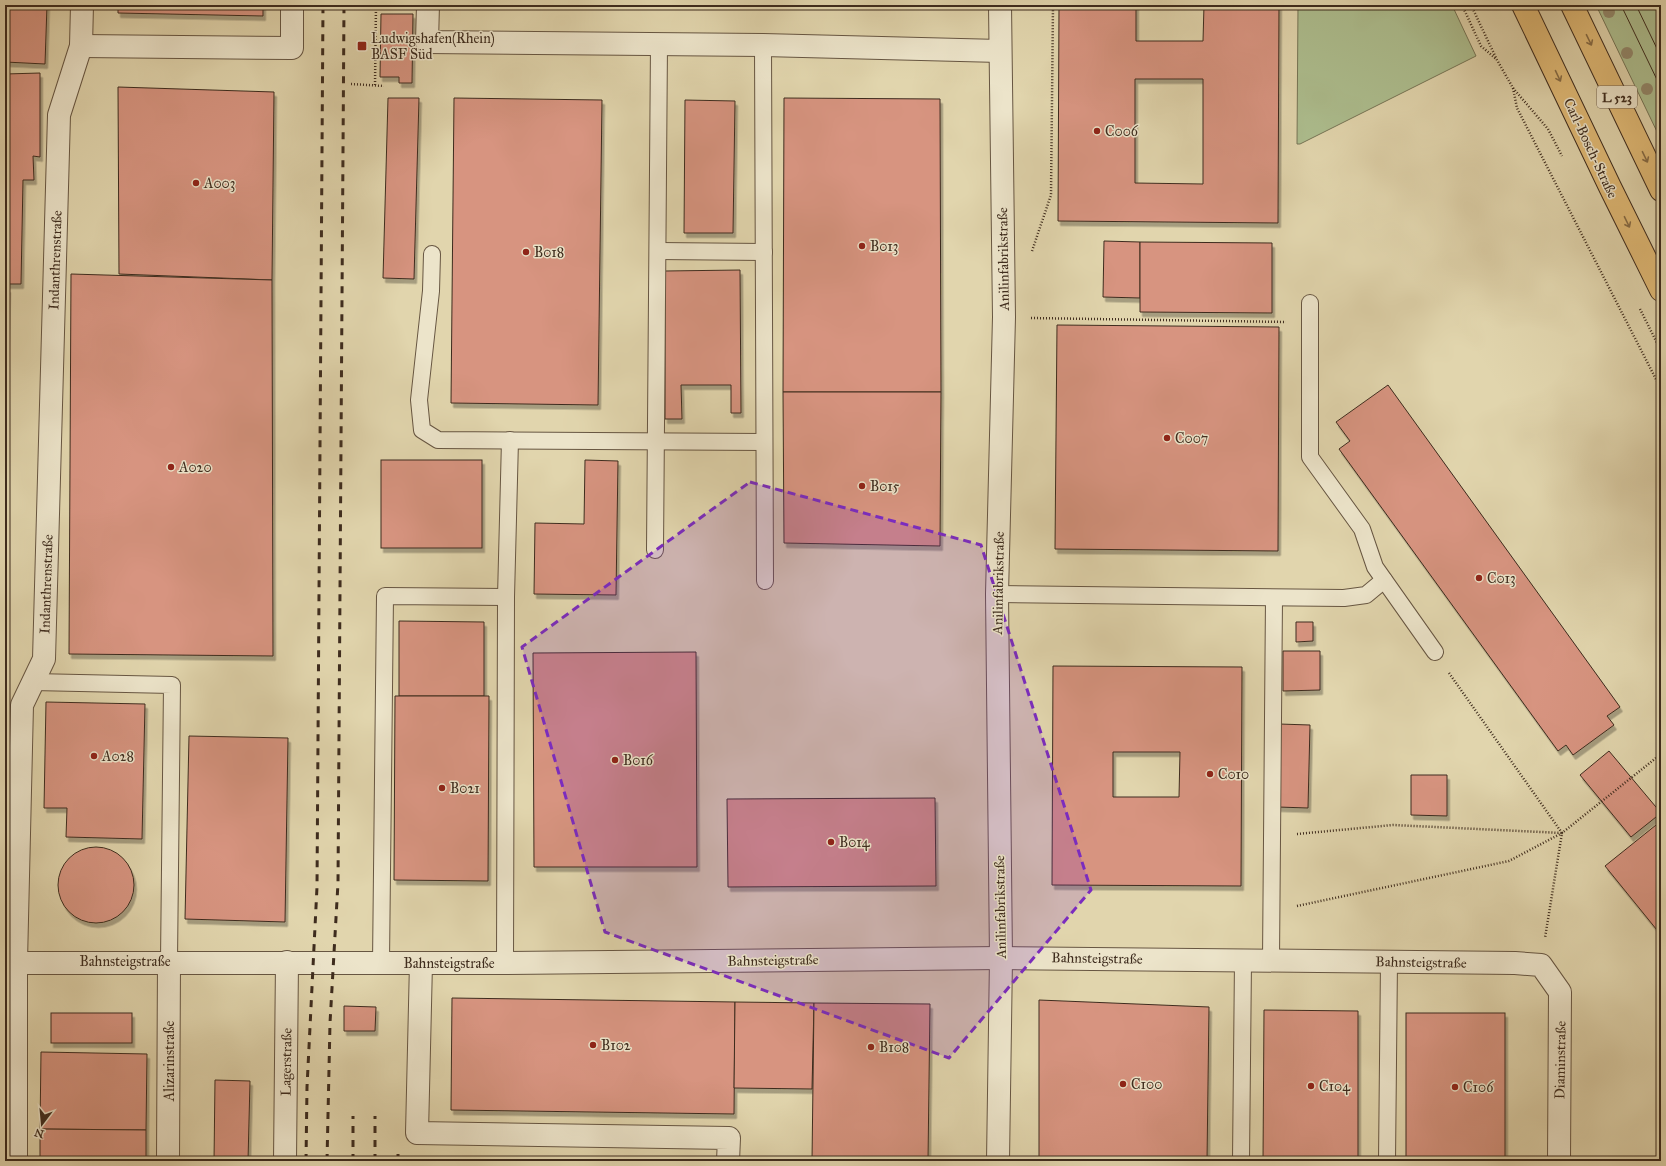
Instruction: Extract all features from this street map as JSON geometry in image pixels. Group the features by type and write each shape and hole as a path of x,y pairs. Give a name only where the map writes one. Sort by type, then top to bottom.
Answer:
{"main road":[{"name":"Carl-Bosch-Straße","path":"1523,5 1661,290"},
{"name":"L 523","path":"1572,5 1661,190"}],"street":[{"name":"Indanthrenstraße","path":"16,1161 11,962 22,705 44,659 59,115 81,46 82,5"},
{"path":"81,46 292,48 292,5"},
{"path":"428,5 427,42 763,45 1000,51"},
{"name":"Anilinfabrikstraße","path":"998,1161 1001,958 997,594 1004,317 1000,5"},
{"name":"Bahnsteigstraße","path":"11,962 169,961 421,963 1001,958 1389,961 1515,963 1541,965"},
{"name":"Alizarinstraße","path":"168,1161 169,961"},
{"name":"Lagerstraße","path":"285,1161 287,962"},
{"path":"421,963 417,1133 729,1138 728,1161"},
{"name":"Diaminstraße","path":"1541,965 1560,992 1559,1161"}],"lane":[{"path":"655,550 659,44"},
{"path":"763,45 765,581"},
{"path":"658,251 764,252"},
{"path":"432,254 431,291 418,400 422,430 438,440 764,442"},
{"path":"1310,302 1310,457 1362,529 1375,567 1435,652"},
{"path":"505,962 506,597 510,440"},
{"path":"997,594 1344,598 1366,595 1384,580"},
{"path":"381,963 385,596 506,597"},
{"path":"1271,960 1274,598"},
{"path":"33,682 172,685 169,961"},
{"path":"1241,1161 1243,960"},
{"path":"1387,1161 1389,961"}],"path":[{"path":"375,85 376,5"},
{"path":"1462,5 1481,46 1498,61"},
{"path":"1471,5 1513,88 1517,108 1661,389"},
{"path":"351,84 384,86"},
{"path":"1004,317 1310,323"},
{"path":"1435,652 1562,833 1541,965"},
{"path":"1271,912 1509,861 1562,833 1661,754"},
{"path":"1272,836 1393,825 1562,833"}],"highlighted area":[{"path":"750,482 981,545 1091,890 949,1058 605,932 522,647"}],"green space":[{"path":"1298,5 1452,5 1476,56 1300,144 1297,144"},
{"path":"1596,5 1661,5 1661,140"}],"building":[{"path":"5,5 47,5 45,64 5,62"},
{"path":"118,5 263,5 263,16 118,13"},
{"name":"C006","path":"1059,5 1136,5 1136,41 1203,41 1204,5 1279,5 1278,223 1058,221","holes":["1135,79 1203,79 1203,184 1135,183"]},
{"path":"381,14 413,14 412,83 399,83 399,77 380,77"},
{"path":"40,73 40,157 33,156 34,180 23,180 21,284 5,284 5,74"},
{"name":"A003","path":"118,87 274,92 272,280 119,274"},
{"path":"388,98 419,98 414,279 383,278"},
{"name":"B018","path":"454,98 602,100 598,405 451,403"},
{"name":"B013","path":"784,98 940,99 941,392 783,392"},
{"path":"685,100 735,101 733,233 684,233"},
{"path":"1104,241 1140,242 1140,298 1103,297"},
{"path":"1140,242 1272,243 1272,313 1140,312"},
{"path":"740,270 741,413 731,413 731,385 681,385 682,419 665,419 665,271"},
{"name":"A020","path":"71,274 272,280 273,656 69,654"},
{"path":"5,288 8,288 5,401"},
{"name":"C007","path":"1057,325 1279,327 1278,551 1055,549"},
{"name":"C013","path":"1388,385 1620,707 1607,716 1614,725 1573,755 1566,745 1558,751 1339,449 1350,441 1336,422"},
{"name":"B015","path":"783,392 941,392 940,546 784,543"},
{"path":"381,460 482,460 482,548 381,548"},
{"path":"585,460 618,461 616,595 534,594 535,523 584,524"},
{"path":"399,621 484,622 484,696 399,696"},
{"path":"1296,622 1313,622 1313,641 1296,642"},
{"path":"1283,651 1320,651 1320,690 1283,691"},
{"name":"B016","path":"696,652 697,867 534,867 533,653"},
{"name":"C010","path":"1053,666 1242,667 1241,886 1052,885","holes":["1113,752 1180,752 1179,797 1113,797"]},
{"name":"B021","path":"395,696 489,696 488,881 394,880"},
{"name":"A028","path":"46,702 145,704 142,839 66,837 67,808 44,808"},
{"path":"1279,724 1310,725 1308,808 1278,807"},
{"path":"189,736 288,738 285,922 185,919"},
{"path":"1609,751 1661,813 1631,837 1580,775"},
{"path":"1411,775 1447,775 1447,816 1411,815"},
{"name":"B014","path":"935,798 936,886 728,887 727,799"},
{"path":"1661,821 1661,935 1605,866"},
{"path":"96,847 111,850 123,858 131,870 134,885 131,900 123,912 111,920 96,923 81,920 69,912 61,900 58,885 61,870 69,858 81,850"},
{"name":"B102","path":"452,998 735,1002 734,1114 451,1110"},
{"name":"C100","path":"1039,1000 1209,1007 1207,1161 1039,1161"},
{"path":"735,1002 814,1003 812,1089 734,1088"},
{"name":"B108","path":"814,1003 930,1004 928,1161 812,1161"},
{"path":"344,1006 376,1007 375,1031 344,1031"},
{"name":"C104","path":"1264,1010 1358,1011 1358,1161 1263,1161"},
{"path":"51,1013 132,1013 132,1043 51,1043"},
{"name":"C106","path":"1406,1013 1505,1013 1505,1161 1406,1161"},
{"path":"41,1052 147,1054 146,1130 40,1129"},
{"path":"215,1080 250,1081 248,1161 214,1161"},
{"path":"40,1129 146,1130 146,1161 40,1161"}],"tram line":[{"path":"1621,5 1661,88"},
{"path":"1636,5 1661,57"}],"railway":[{"path":"306,1161 307,1087 317,887 323,5"},
{"path":"327,1161 330,1023 338,883 344,5"},
{"path":"353,1116 353,1161"},
{"path":"375,1116 375,1161"},
{"path":"398,1150 398,1161"}],"place":[{"name":"Ludwigshafen(Rhein) BASF Süd","path":"362,46"},
{"name":"C006","path":"1097,131"},
{"name":"A003","path":"196,183"},
{"name":"B013","path":"862,246"},
{"name":"B018","path":"526,252"},
{"name":"C007","path":"1167,438"},
{"name":"A020","path":"171,467"},
{"name":"B015","path":"862,486"},
{"name":"C013","path":"1479,578"},
{"name":"A028","path":"94,756"},
{"name":"B016","path":"615,760"},
{"name":"C010","path":"1210,774"},
{"name":"B021","path":"442,788"},
{"name":"B014","path":"831,842"},
{"name":"B102","path":"593,1045"},
{"name":"B108","path":"871,1047"},
{"name":"C100","path":"1123,1084"},
{"name":"C104","path":"1311,1086"},
{"name":"C106","path":"1455,1087"}]}
